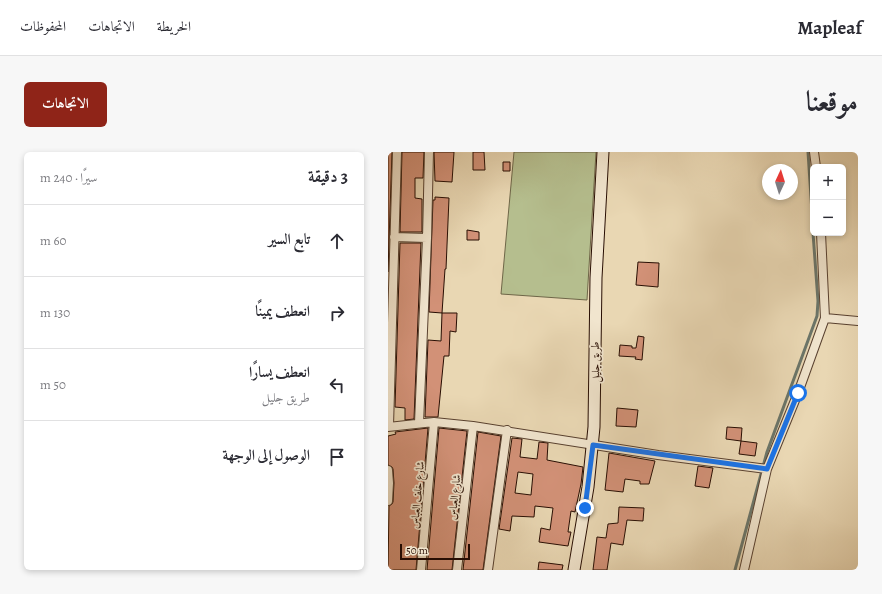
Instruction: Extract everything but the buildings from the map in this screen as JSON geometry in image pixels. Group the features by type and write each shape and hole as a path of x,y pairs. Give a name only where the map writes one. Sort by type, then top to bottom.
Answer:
{"main road":[{"name":"طريق جليل","path":"574,570 588,487 593,445 595,409 596,278 603,152"}],"street":[{"path":"397,152 388,426 434,422 473,426 507,430 593,445 767,469"},
{"path":"419,423 429,152"},
{"path":"814,152 816,164"},
{"path":"394,236 427,238"},
{"path":"744,570 767,469 798,393 825,318 821,236"},
{"path":"825,318 858,321"},
{"name":"شارع خلف العباس","path":"421,570 434,422"},
{"name":"شارع العباس","path":"457,570 473,426"},
{"path":"488,570 507,430"},
{"path":"388,470 388,500"}],"green space":[{"path":"514,152 596,152 587,300 501,294"}],"waterway":[{"path":"808,152 811,200"},
{"path":"735,570 767,452 817,316 818,301 813,236"}],"route":[{"path":"585,508 593,445 767,469 798,393"}]}
